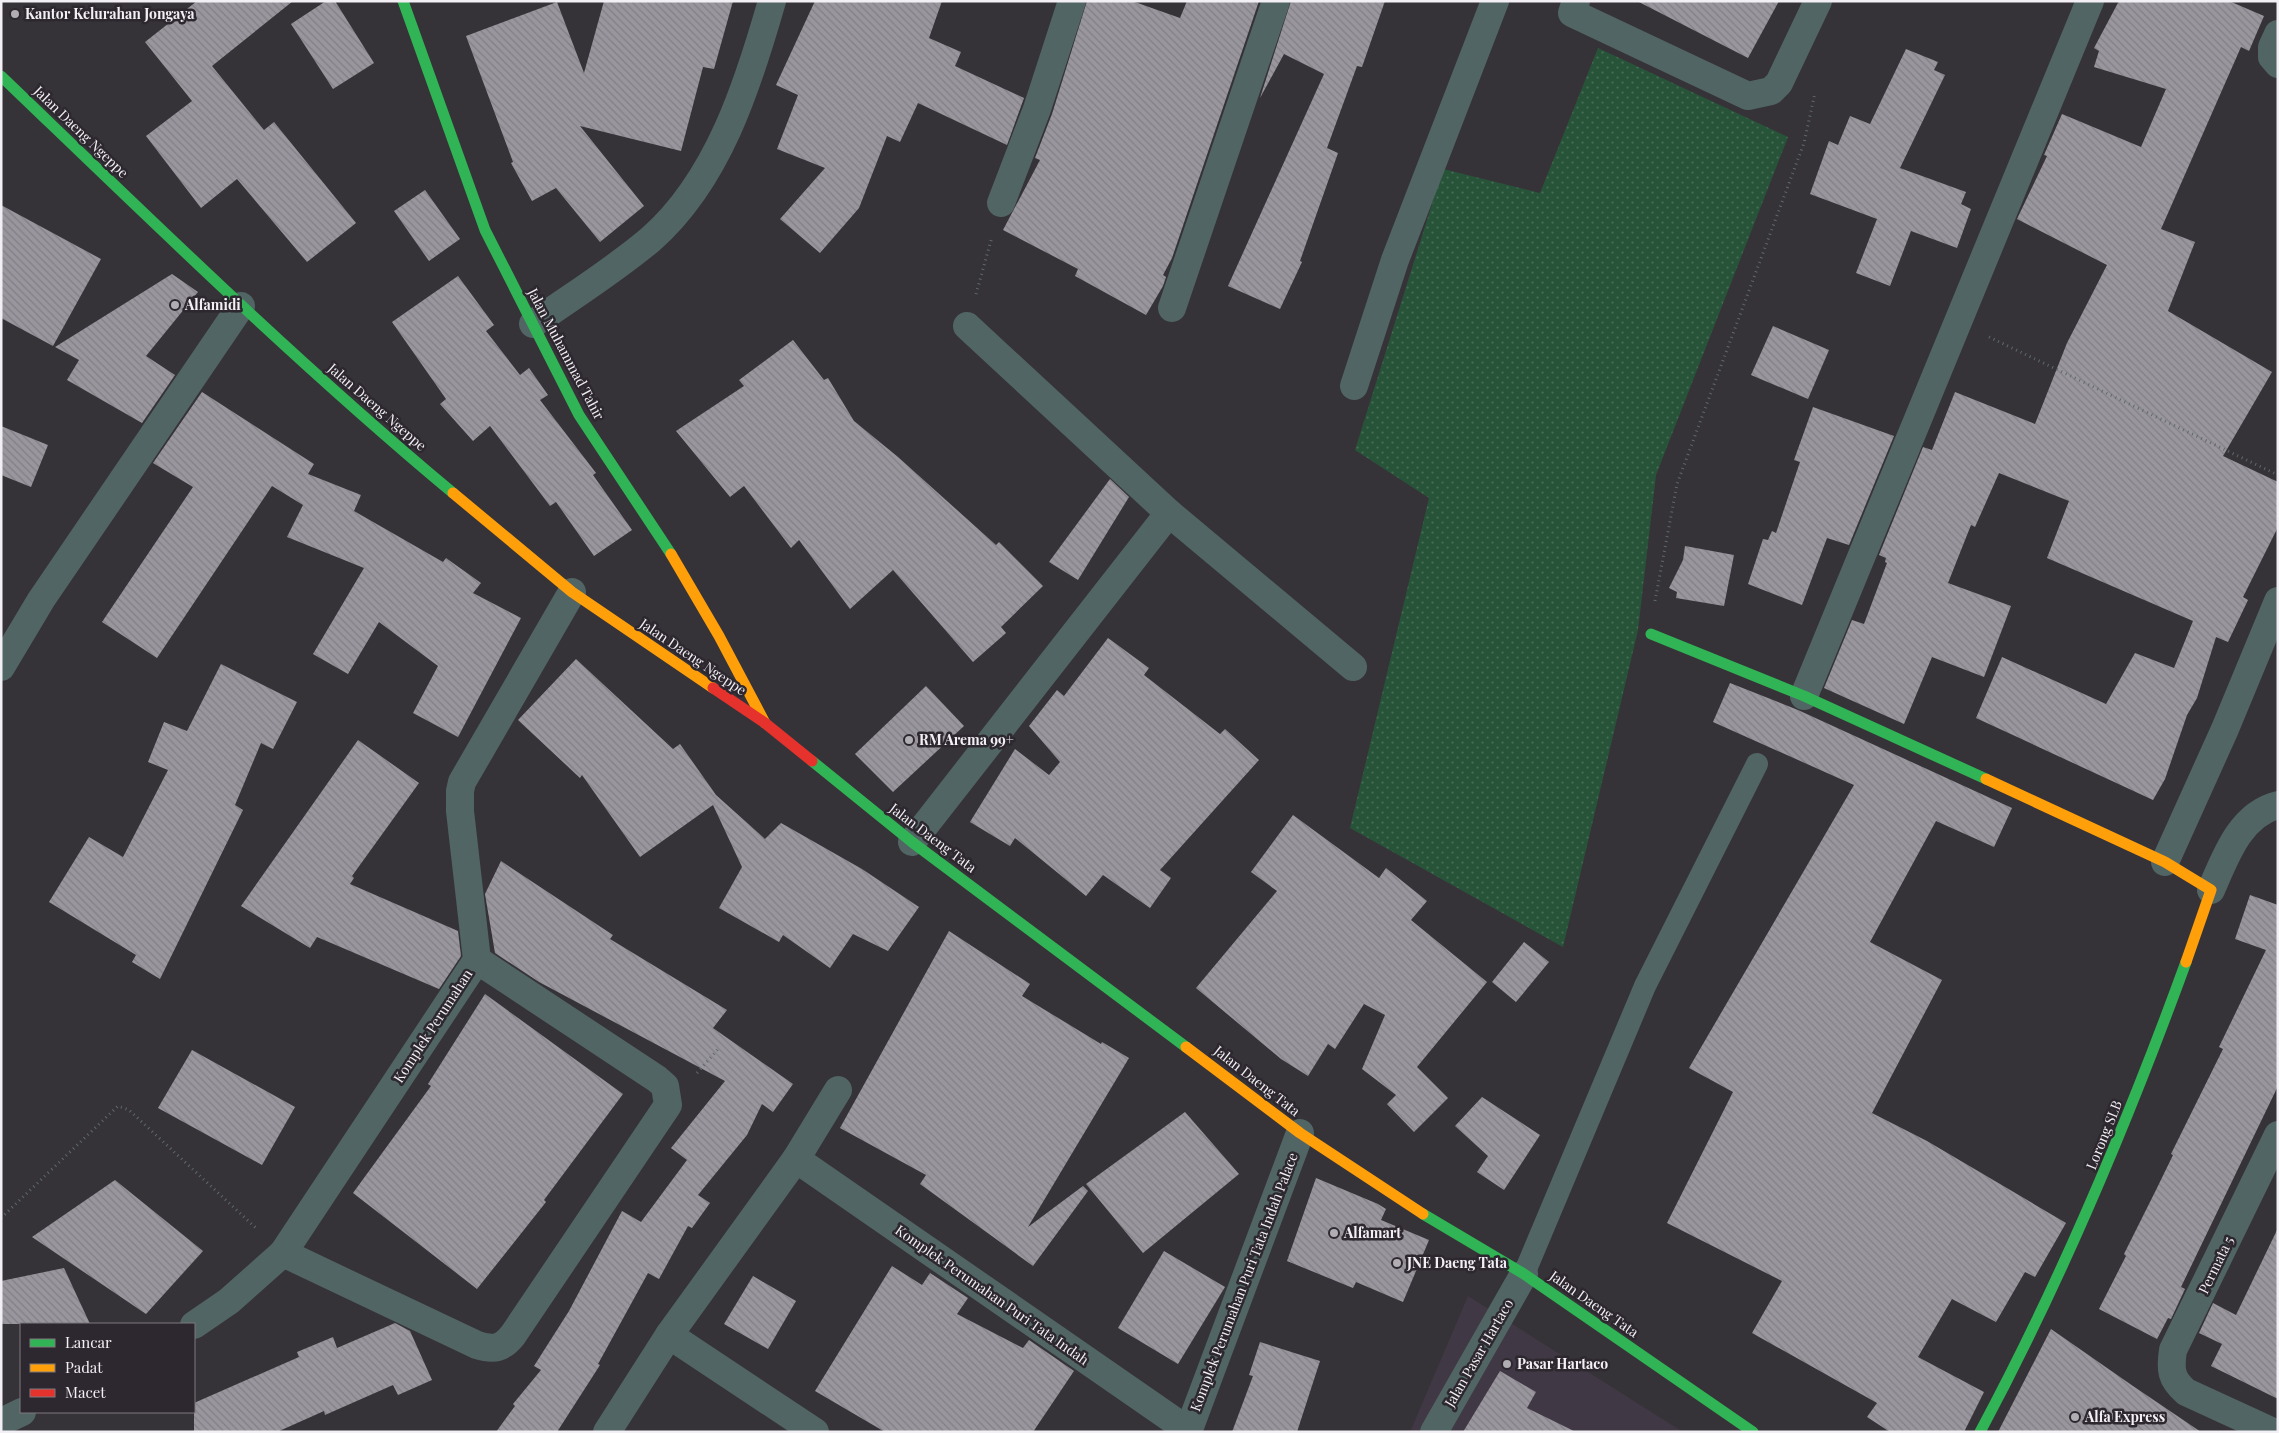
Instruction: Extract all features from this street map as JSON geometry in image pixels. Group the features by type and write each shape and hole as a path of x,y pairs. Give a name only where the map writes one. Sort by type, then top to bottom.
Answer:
{"main road":[{"name":"Jalan Muhammad Tahir","path":"403,1 485,230 579,415 673,557 719,636 765,723"},
{"name":"Jalan Daeng Ngeppe","path":"1,76 240,306 380,432 572,592 765,723"},
{"path":"1650,634 1804,696 2165,862 2212,890"},
{"name":"Jalan Daeng Tata","path":"765,723 912,842 1300,1133 1416,1210 1524,1274 1753,1432"},
{"name":"Lorong SLB","path":"1980,1432 2039,1319 2089,1210 2176,994 2212,890"}],"street":[{"path":"533,324 650,240 684,205 709,164 729,124 756,57 772,1"},
{"path":"1001,204 1038,109 1072,1"},
{"path":"1172,308 1276,1"},
{"path":"1354,386 1395,260 1495,1"},
{"path":"1576,1 1572,13 1748,96 1771,91 1779,83 1818,1"},
{"path":"1804,696 2090,1"},
{"path":"2278,34 2272,48 2272,58 2278,64"},
{"path":"1,667 41,600 240,306"},
{"path":"967,326 1169,513 1353,667"},
{"path":"912,842 1169,513"},
{"name":"Komplek Perumahan","path":"195,1324 229,1301 283,1253 476,960 460,811 462,782 572,592"},
{"path":"2165,862 2226,729 2278,600"},
{"path":"2212,890 2226,857 2243,826 2270,806 2278,804"},
{"path":"283,1253 477,1345 490,1349 498,1348 506,1344 513,1335 668,1105 665,1086 657,1079 476,960"},
{"path":"607,1432 669,1335 796,1159 838,1090"},
{"name":"Komplek Perumahan Puri Tata Indah Palace","path":"1188,1431 1300,1133"},
{"name":"Permata 5","path":"2273,1432 2186,1392 2175,1383 2171,1374 2173,1350 2272,1162 2278,1135"},
{"name":"Komplek Perumahan Puri Tata Indah","path":"796,1159 1188,1431"},
{"name":"Jalan Pasar Hartaco","path":"1434,1432 1524,1274"},
{"path":"669,1335 816,1432"},
{"path":"1,1422 20,1413"}],"lane":[{"path":"1524,1274 1644,986 1757,764"}],"path":[{"path":"1650,634 1656,588 1677,484 1804,144"},
{"path":"967,326 1001,204"},
{"path":"1959,323 2278,475"},
{"path":"1,1218 118,1106 129,1110 283,1253"}],"shaded area":[{"name":"Pasar Hartaco","path":"1468,1296 1683,1432 1410,1432"}],"green space":[{"path":"1598,48 1788,137 1656,475 1638,630 1563,947 1350,828 1429,498 1355,450 1443,169 1540,193"}],"building":[{"path":"197,1 293,1 212,66 264,130 274,122 356,223 307,262 237,179 201,208 146,136 192,101 145,42"},
{"path":"326,1 335,1 374,63 333,89 291,24"},
{"path":"604,1 733,1 714,69 703,67 681,151 580,126 644,206 600,242 556,188 532,201 511,163 513,162 466,36 557,2 584,73"},
{"path":"815,1 942,1 929,38 961,52 955,66 1024,98 1007,145 918,103 900,142 887,136 859,208 820,253 780,219 825,168 777,149 798,95 776,85"},
{"path":"1087,1 1132,1 1180,18 1187,1 1259,1 1172,258 1163,275 1166,277 1163,286 1146,315 1075,276 1078,269 1003,230 1040,160 1035,158 1052,114"},
{"path":"1291,1 1385,1 1362,67 1357,66 1327,148 1338,153 1300,261 1302,262 1280,309 1228,286 1324,74 1284,54 1260,98"},
{"path":"1637,1 1779,1 1748,58"},
{"path":"2119,1 2229,1 2264,16 2249,51 2241,47 2161,229 2195,242 2168,311 2272,372 2223,456 2278,482 2278,527 2243,597 2248,600 2228,642 2216,637 2197,698 2187,715 2165,779 2153,800 1976,718 2002,657 2106,704 2135,653 2174,668 2193,621 2047,558 2069,501 1999,473 1975,527 1971,525 1948,583 2011,606 1984,677 1932,657 1904,724 1824,688 1852,620 1864,624 1887,563 1885,562 1886,558 1879,555 1923,447 1932,450 1955,392 2035,424 2067,343 2107,265 2017,219 2047,156 2044,155 2062,114 2141,147 2166,89 2094,67 2099,51 2094,48"},
{"path":"1906,49 1938,62 1934,70 1945,75 1900,168 1966,192 1961,204 1971,209 1957,248 1911,231 1890,286 1856,273 1877,219 1810,194 1829,141 1838,145 1850,116 1870,124"},
{"path":"425,190 460,239 429,261 394,211"},
{"path":"1,205 101,259 53,346 1,318"},
{"path":"172,274 198,292 146,356 175,375 142,423 67,380 79,360 55,347"},
{"path":"458,276 494,325 486,331 520,375 529,368 548,395 540,400 596,473 593,475 632,530 594,556 556,502 550,506 490,426 473,441 440,404 446,399 392,322"},
{"path":"1773,326 1829,350 1808,399 1751,375"},
{"path":"793,340 824,380 828,378 854,421 898,457 996,545 999,542 1043,586 1001,627 1006,633 973,662 893,570 850,609 799,540 791,548 744,486 730,497 676,431 744,386 739,380"},
{"path":"202,392 314,464 308,474 361,495 354,511 443,562 446,558 481,583 473,593 521,618 458,737 413,713 438,666 379,622 348,674 313,654 364,568 287,537 303,505 272,486 157,658 102,622 193,487 153,463"},
{"path":"1813,407 1894,436 1849,545 1827,538 1802,605 1748,584 1763,539 1768,540 1772,531 1776,533 1800,462 1794,460"},
{"path":"1,426 48,445 31,487 1,475"},
{"path":"1110,479 1129,497 1078,580 1049,562"},
{"path":"1685,546 1734,555 1724,606 1676,598 1677,592 1669,588 1683,560"},
{"path":"1108,638 1149,668 1144,675 1220,734 1225,729 1259,760 1160,870 1171,878 1150,908 1103,875 1086,896 1015,838 1010,846 970,822 1015,749 1049,775 1060,762 1029,726 1057,690 1064,696"},
{"path":"576,659 673,749 680,744 716,795 765,839 781,823 862,869 919,907 888,951 853,934 830,968 783,935 779,942 719,908 742,867 713,805 640,857 582,775 580,778 518,720"},
{"path":"221,664 297,702 273,749 261,743 235,805 243,810 160,979 132,962 136,955 49,902 89,837 123,857 168,770 148,762 164,722 187,731"},
{"path":"1730,683 1798,710 2012,808 1994,847 1936,821 1870,942 1942,980 1872,1113 1927,1141 2066,1223 2035,1277 2025,1272 1996,1322 1952,1299 1918,1357 1984,1392 1964,1432 1890,1432 1867,1417 1877,1403 1752,1333 1782,1281 1667,1223 1733,1092 1689,1068 1854,785 1713,722"},
{"name":"RM Arema 99+","path":"926,686 964,726 893,792 855,754"},
{"path":"358,740 419,783 352,876 354,878 350,884 458,931 461,956 439,989 317,937 310,948 241,906"},
{"path":"1293,815 1379,878 1386,868 1427,901 1411,920 1487,982 1417,1067 1448,1098 1414,1132 1387,1104 1396,1095 1362,1069 1385,1015 1364,1004 1335,1049 1328,1044 1308,1076 1281,1059 1196,988 1277,891 1251,872"},
{"path":"501,861 613,935 610,939 727,1010 713,1028 793,1084 773,1112 762,1104 747,1135 698,1195 710,1203 692,1228 688,1226 659,1279 648,1273 598,1364 600,1365 557,1432 496,1432 515,1406 513,1404 541,1370 534,1366 569,1311 622,1211 641,1222 687,1160 671,1148 725,1081 539,982 495,953 485,894"},
{"path":"2250,895 2278,905 2278,1086 2181,1287 2185,1289 2171,1319 2168,1318 2157,1339 2099,1309 2173,1155 2171,1154 2223,1049 2219,1047 2266,950 2235,939"},
{"path":"949,931 1030,984 1022,996 1101,1044 1102,1042 1129,1058 1028,1227 1083,1186 1088,1191 1033,1266 920,1184 926,1175 840,1128"},
{"path":"1524,942 1549,962 1516,1002 1492,982"},
{"path":"485,994 623,1094 544,1200 546,1202 477,1289 353,1193 431,1086 428,1084"},
{"path":"192,1050 295,1107 262,1165 158,1108"},
{"path":"1482,1097 1540,1135 1504,1190 1477,1172 1488,1156 1455,1126"},
{"path":"1185,1112 1239,1174 1143,1253 1086,1184"},
{"name":"Alfamart","path":"1316,1178 1378,1204 1386,1209 1381,1220 1429,1240 1403,1302 1356,1282 1353,1288 1287,1261"},
{"path":"115,1180 203,1251 146,1314 32,1237"},
{"path":"2278,1228 2278,1399 2211,1366 2222,1344 2199,1333 2213,1303 2236,1315"},
{"path":"1164,1251 1225,1287 1178,1364 1118,1328"},
{"path":"892,1266 922,1285 930,1273 968,1298 957,1314 1023,1348 1029,1340 1074,1371 1033,1432 885,1432 815,1391"},
{"path":"64,1268 90,1323 1,1324 1,1281"},
{"path":"753,1276 796,1301 768,1349 724,1324"},
{"path":"395,1323 410,1331 432,1380 398,1395 393,1385 325,1415 324,1411 277,1432 194,1432 195,1403 299,1357 297,1352 333,1337 337,1348"},
{"path":"2051,1329 2133,1386 2201,1432 1998,1432"},
{"path":"1260,1342 1320,1361 1297,1432 1232,1432 1253,1376 1249,1375"},
{"path":"1500,1371 1536,1392 1527,1408 1576,1432 1463,1432"}],"traffic: fast":[{"path":"403,1 485,230 579,415 671,554"},
{"path":"1,76 280,341 453,493"},
{"path":"1651,634 1804,696 1986,779"},
{"path":"812,761 912,842 1186,1047"},
{"path":"1980,1432 2038,1318 2091,1201 2164,1023 2186,962"},
{"path":"1423,1214 1524,1274 1753,1432"}],"traffic: slow":[{"path":"453,493 572,592 713,688"},
{"path":"671,554 719,636 765,723"},
{"path":"1986,779 2165,862 2211,890 2186,962"},
{"path":"1186,1047 1300,1133 1423,1214"}],"traffic: jam":[{"path":"713,688 765,723 812,761"}],"place":[{"name":"Kantor Kelurahan Jongaya","path":"15,14"},
{"name":"Alfamidi","path":"175,305"},
{"name":"RM Arema 99+","path":"909,740"},
{"name":"Alfamart","path":"1334,1233"},
{"name":"JNE Daeng Tata","path":"1397,1263"},
{"name":"Pasar Hartaco","path":"1507,1364"},
{"name":"Alfa Express","path":"2075,1417"}]}
